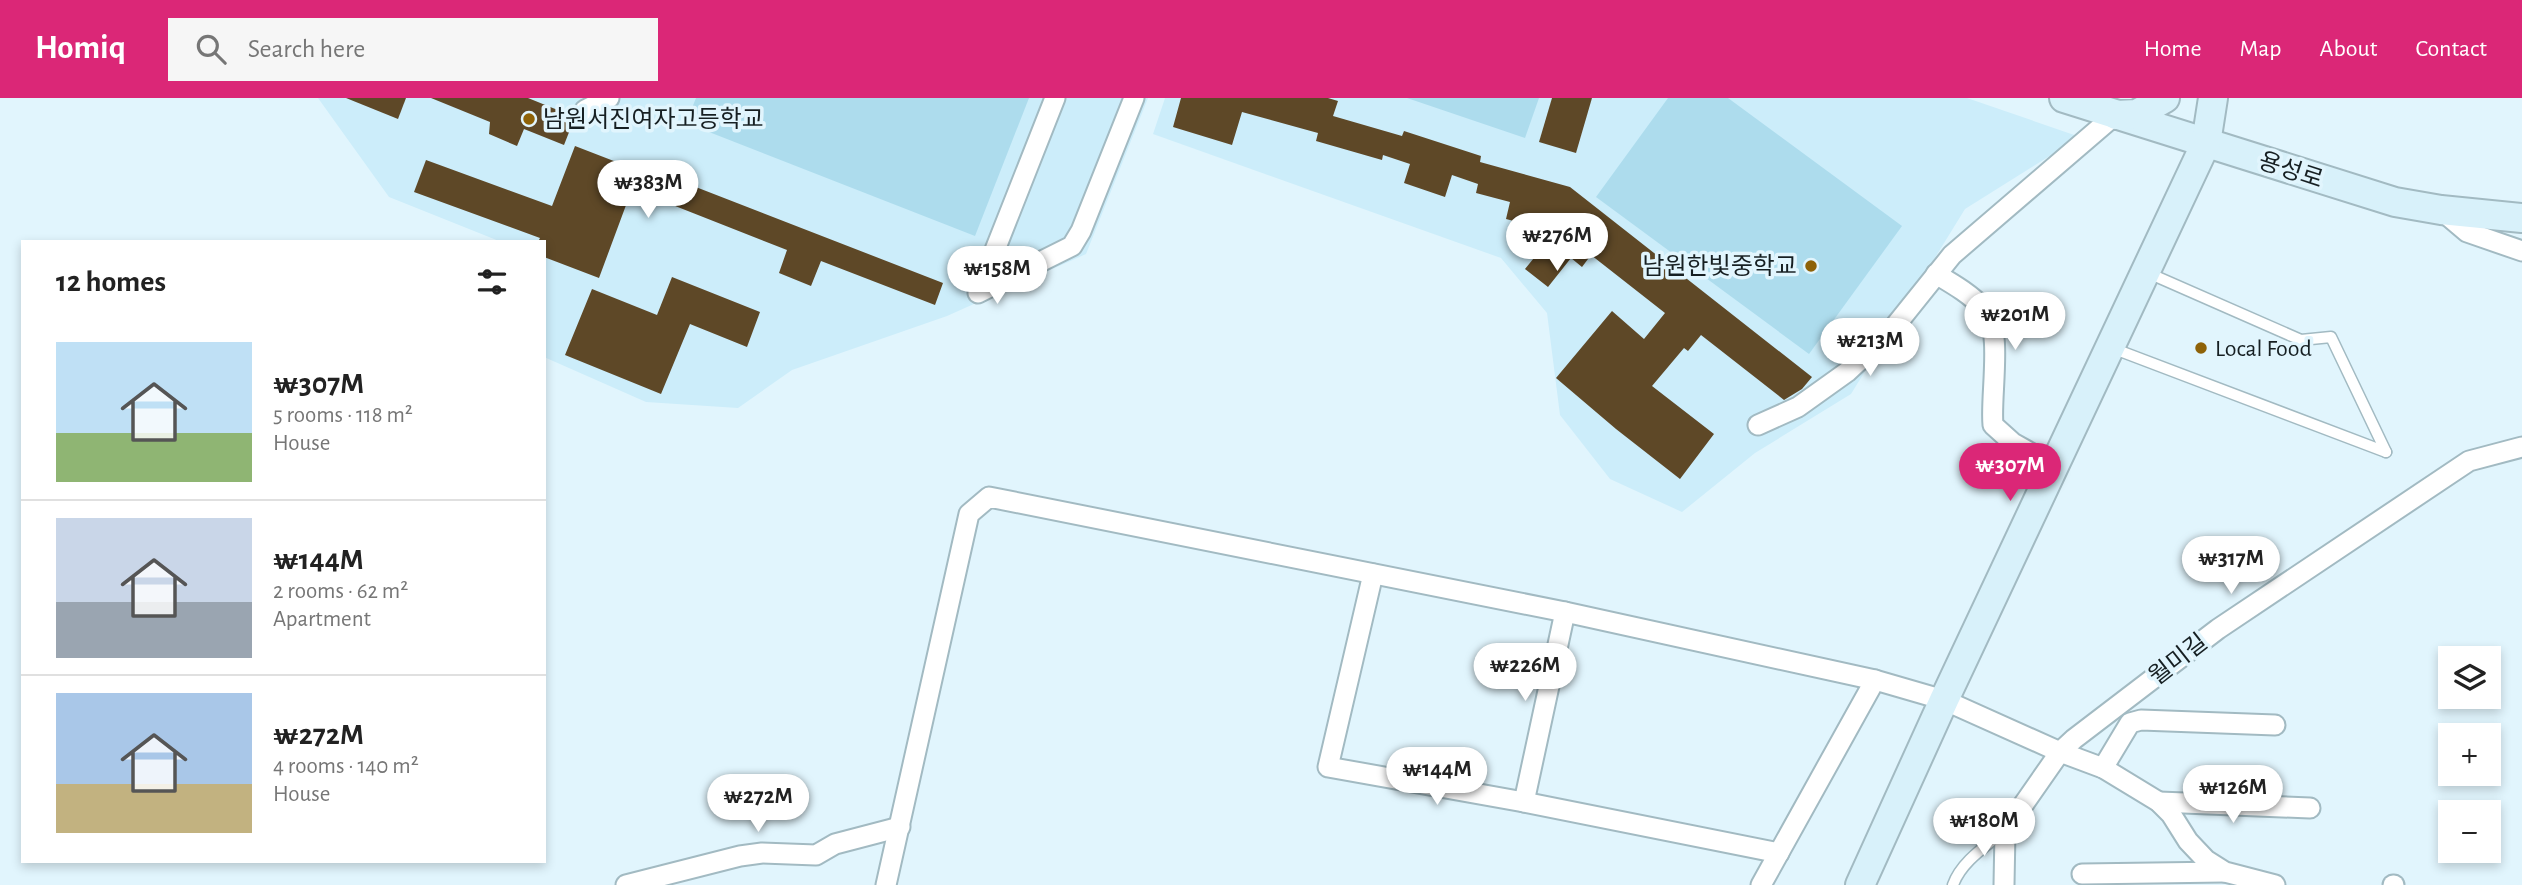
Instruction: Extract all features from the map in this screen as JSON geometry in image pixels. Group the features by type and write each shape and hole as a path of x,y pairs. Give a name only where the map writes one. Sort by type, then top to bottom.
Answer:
{"street":[{"path":"585,110 609,98"},
{"path":"1055,98 978,293 1072,246 1081,231 1134,98"},
{"name":"용성로","path":"2064,98 2395,202 2441,211 2522,218"},
{"path":"1758,425 1798,407 1847,372 1891,331 1952,255 2115,115 2137,114 2165,98"},
{"path":"1860,885 2206,143 2213,98"},
{"path":"2441,211 2467,232 2522,251"},
{"path":"1936,274 1962,290 1988,312 1996,343 1991,408 1993,425 2013,443 2054,466"},
{"name":"월미길","path":"2005,831 2060,752 2218,629 2469,461 2522,447"},
{"path":"886,885 969,514 989,497 1565,612 1875,680 1944,700 2102,768 2158,802 2171,814 2188,841 2206,859 2225,872"},
{"path":"1373,574 1328,766 1779,853"},
{"path":"1524,802 1565,612"},
{"path":"1761,885 1875,680"},
{"path":"2102,768 2130,723 2141,720 2275,725"},
{"path":"2158,802 2310,808"},
{"path":"626,885 740,856 762,853 816,855 835,844 900,827"},
{"path":"2004,885 2005,831"},
{"path":"2081,874 2225,872 2275,885"}],"lane":[{"path":"2110,347 2386,452 2331,337 2301,340 2146,271"},
{"name":"월미길","path":"1953,885 1955,878 1976,853 2005,831"}],"shaded area":[{"path":"318,98 1148,98 1086,254 947,316 792,370 738,408 646,402 546,358 546,240 496,240 389,197"},
{"path":"696,98 1029,98 975,236 686,123"},
{"path":"1165,98 1967,98 2080,137 1965,209 1851,394 1755,453 1682,512 1610,479 1560,415 1547,313 1501,258 1153,134"},
{"path":"1407,98 1539,98 1525,138"},
{"path":"1668,98 1728,98 1902,226 1809,354 1596,197"}],"building":[{"path":"346,98 406,98 398,119"},
{"name":"남원서진여자고등학교","path":"431,98 528,98 575,117 564,145 524,129 517,146 489,134 490,122"},
{"path":"1181,98 1328,98 1338,101 1333,116 1402,136 1404,131 1481,156 1480,162 1570,187 1812,377 1802,389 1784,400 1701,335 1688,351 1684,348 1652,386 1714,434 1680,479 1556,378 1612,311 1644,339 1665,313 1591,255 1582,267 1571,258 1548,287 1525,269 1555,232 1506,219 1510,202 1476,193 1478,184 1452,175 1445,197 1404,183 1410,164 1383,155 1382,160 1316,141 1318,133 1242,112 1232,145 1173,127"},
{"path":"1552,98 1592,98 1576,153 1539,142"},
{"path":"575,146 650,175 652,170 943,283 935,305 821,261 811,286 779,273 787,250 632,189 599,278 546,258 546,240 539,240 540,238 414,192 426,160 552,206"},
{"path":"672,277 760,312 747,347 690,324 661,394 565,355 592,289 657,315"}],"place":[{"name":"남원서진여자고등학교","path":"529,119"},
{"name":"남원한빛중학교","path":"1811,266"},
{"name":"Local Food","path":"2201,348"}]}
